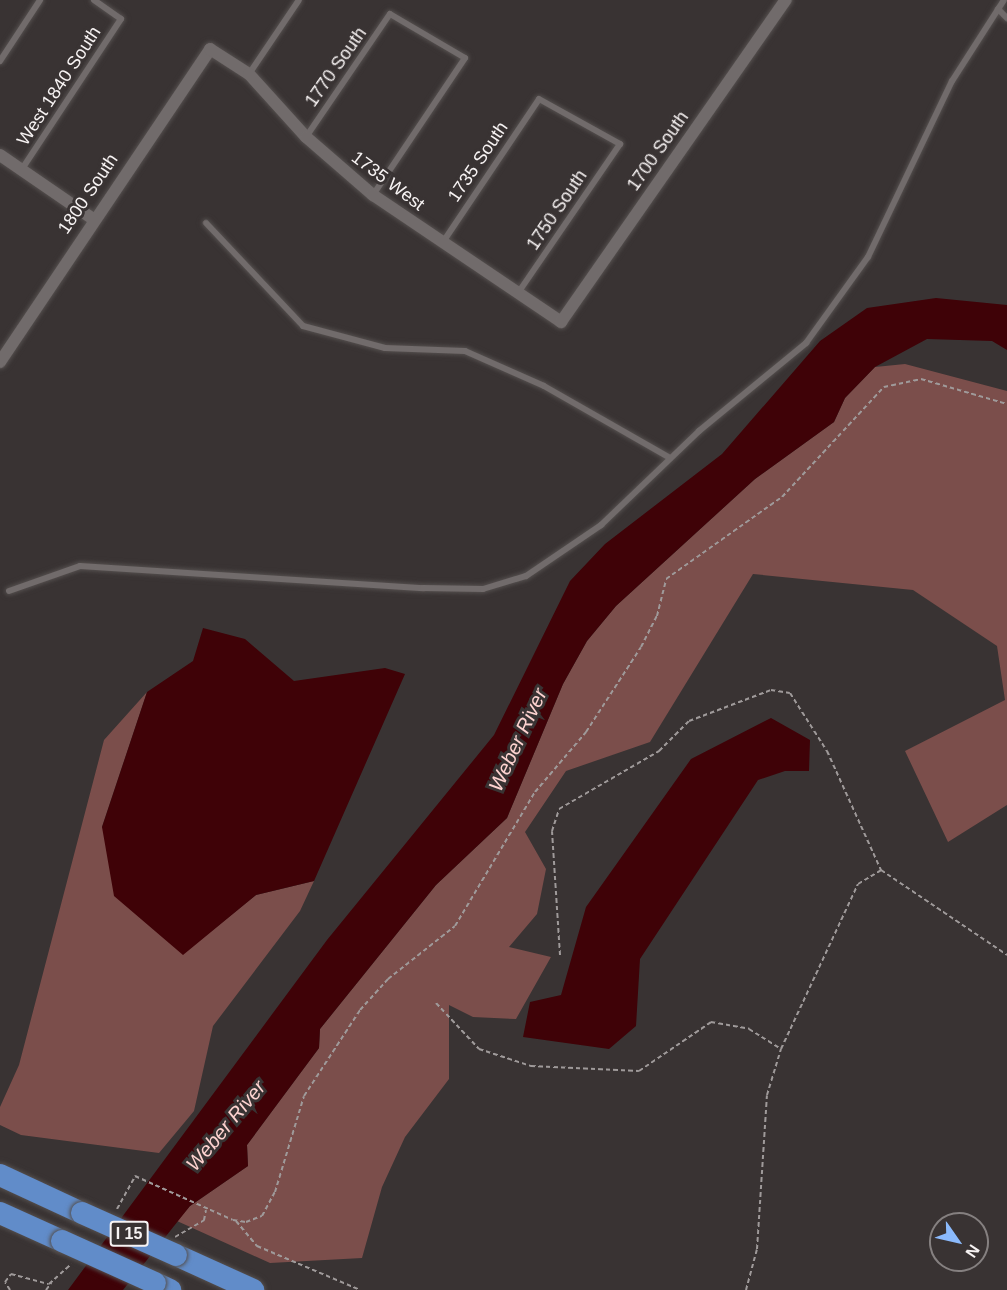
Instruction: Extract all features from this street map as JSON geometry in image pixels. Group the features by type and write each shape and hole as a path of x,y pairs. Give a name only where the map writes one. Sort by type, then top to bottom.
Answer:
{"highway":[{"name":"I 15","path":"0,1174 253,1290"},
{"name":"I 15","path":"0,1213 162,1286"}],"street":[{"name":"1700 South","path":"561,322 786,0"},
{"name":"1735 West","path":"210,49 249,74 306,137 373,195 561,322"},
{"name":"1800 South","path":"0,362 93,219 210,49"},
{"path":"0,155 93,219"}],"lane":[{"path":"0,61 40,0"},
{"name":"West 1840 South","path":"22,170 121,19 94,0"},
{"path":"249,74 299,0"},
{"path":"9,591 80,566 483,589 526,576 601,525 670,458 806,344 846,294 886,226 952,81 1004,0"},
{"path":"998,9 1007,18"},
{"name":"1770 South","path":"306,137 390,14 465,58 373,195"},
{"name":"1735 South","path":"443,242 539,99 620,144"},
{"name":"1750 South","path":"518,293 620,144"},
{"path":"206,223 303,326 385,348 465,351 544,386 670,458"}],"path":[{"path":"141,1178 236,1221 251,1221 266,1210 304,1096 360,1010 388,979 455,926 535,792 586,732 641,648 657,616 666,579 782,497 884,387 921,379 1007,404"},
{"path":"560,955 552,831 559,809 659,752 689,721 771,690 790,693 827,751 881,870 1007,955"},
{"path":"746,1290 757,1249 767,1095 781,1049 858,884 881,870"},
{"path":"436,1003 479,1049 531,1066 639,1071 711,1022 749,1029 781,1049"},
{"path":"236,1221 257,1246 360,1290"},
{"path":"6,1278 14,1274 51,1283 46,1290"},
{"path":"0,1275 6,1278 10,1290"}],"shaded area":[{"path":"905,364 1007,391 1007,805 948,842 905,751 1005,700 997,646 913,590 753,574 650,742 566,771 525,832 546,869 537,914 509,947 551,957 516,1019 473,1017 449,1005 449,1079 405,1137 382,1187 362,1258 270,1263 177,1221 190,1206 248,1166 247,1145 319,1048 320,1029 436,885 507,818 563,684 587,641 616,606 755,479 834,422 845,398 875,367"},
{"path":"147,692 102,827 183,954 256,895 314,881 300,911 213,1026 194,1111 159,1153 21,1135 0,1125 0,1107 19,1065 104,740"}],"water":[{"name":"Weber River","path":"936,298 1007,305 1007,350 992,341 927,339 875,367 845,398 834,422 755,479 616,606 587,641 563,684 507,818 436,885 320,1029 319,1048 247,1145 248,1166 190,1206 123,1290 68,1290 327,940 494,735 570,581 605,544 722,454 820,341 867,308"},
{"path":"203,628 245,639 294,681 385,668 405,674 314,881 256,895 183,955 114,896 102,827 147,692 193,661"},
{"path":"771,718 810,740 809,771 785,771 758,780 640,959 636,1026 609,1049 523,1037 530,1002 561,995 586,907 691,759"}]}
